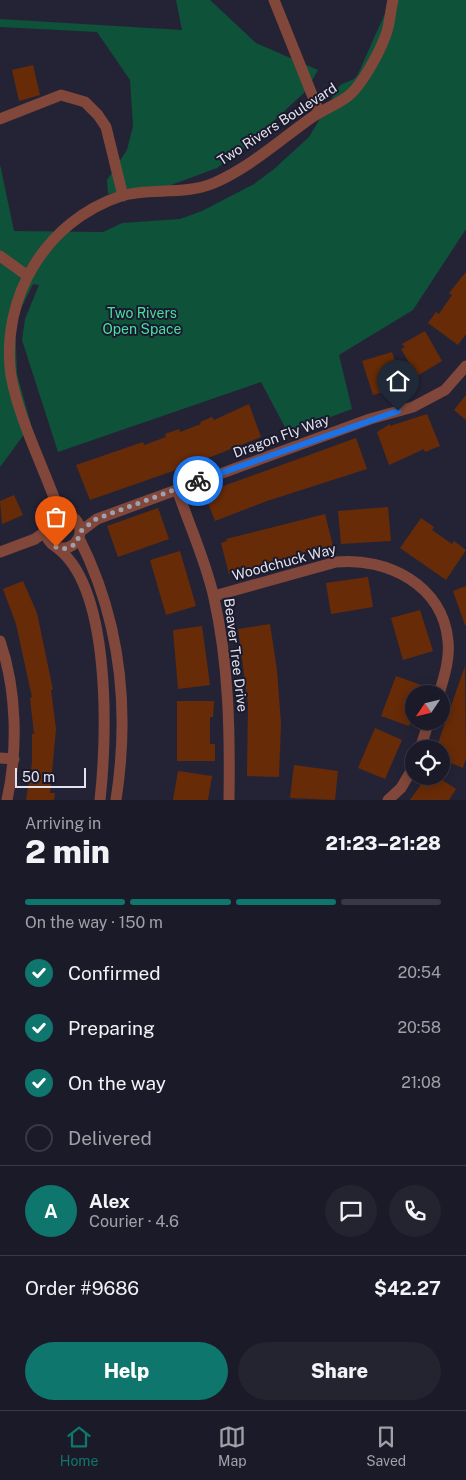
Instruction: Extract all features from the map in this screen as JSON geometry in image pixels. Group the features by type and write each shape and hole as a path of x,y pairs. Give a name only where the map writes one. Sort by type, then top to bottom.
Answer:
{"street":[{"path":"274,0 319,112"},
{"name":"Two Rivers Boulevard","path":"116,800 123,722 118,654 102,589 73,517 55,500 18,403 10,376 9,325 25,274 55,236 83,215 123,196 173,193 212,184 239,170 319,112 348,96 363,77 386,36 393,0"},
{"path":"0,119 61,95 85,102 98,115 106,127 123,196"},
{"path":"0,256 25,274"},
{"name":"Dragon Fly Way","path":"80,535 96,519 370,419 413,407 445,390 466,366"},
{"name":"Beaver Tree Drive","path":"177,489 214,596 220,630 229,703 228,800"},
{"path":"0,552 35,539 46,531 55,500"},
{"path":"51,518 57,514 73,517"},
{"name":"Dragon Fly Way","path":"73,517 96,519"},
{"path":"46,531 54,545 73,563 86,593 96,627 102,668 106,723 100,800"},
{"path":"35,539 54,545 70,547 80,535"},
{"name":"Woodchuck Way","path":"214,596 336,562 355,560 396,571 426,592 442,618 448,642 448,657 441,685"},
{"path":"0,641 9,679 13,715 14,759 7,800"},
{"path":"0,758 14,759"},
{"path":"388,800 401,788 405,781"}],"green space":[{"path":"176,0 210,0 256,43 318,70 306,91 241,151 217,168 163,188 144,187 108,194 107,180 127,150 133,126 130,80 97,32 0,27 0,19 182,30"},
{"name":"Two Rivers Open Space","path":"391,0 466,0 466,229 413,310 339,355 352,409 288,433 261,382 58,452 22,340 25,319 39,285 33,284 15,321 17,374 31,425 0,467 0,164 14,231 103,232 122,223 180,219 202,211 254,184 274,169 309,137 340,85 354,79 358,74"}],"building":[{"path":"33,65 40,95 19,101 12,70"},
{"path":"466,272 466,334 458,345 428,323 436,312 439,314 452,295 449,293"},
{"path":"425,331 442,361 417,376 401,349 405,347 402,344"},
{"path":"392,352 403,386 373,395 362,361"},
{"path":"466,395 466,420 454,410"},
{"path":"249,404 261,437 193,464 90,500 76,465 143,442 144,445 166,437 165,434 179,429 180,432 201,424 200,422 212,417 214,420"},
{"path":"427,414 440,446 425,452 424,449 389,465 377,432 390,424 390,426"},
{"path":"356,438 367,469 267,501 215,521 204,493"},
{"path":"14,495 23,515 2,524 0,501"},
{"path":"388,507 391,541 341,544 338,511"},
{"path":"158,508 169,539 118,557 107,526"},
{"path":"325,514 333,546 229,574 221,543 227,541 226,539"},
{"path":"421,518 434,527 432,530 452,544 454,541 466,550 446,580 400,548"},
{"path":"180,551 196,606 166,615 150,560"},
{"path":"368,577 373,607 331,614 326,583"},
{"path":"23,581 37,613 53,690 51,690 56,729 50,793 55,793 54,800 26,800 32,763 32,734 34,734 30,698 32,697 16,624 3,589"},
{"path":"466,586 466,625 465,625 453,591"},
{"path":"420,610 433,651 403,660 391,618"},
{"path":"270,624 277,670 281,724 279,777 247,776 248,704 238,629"},
{"path":"202,626 210,685 178,689 173,630"},
{"path":"465,666 466,758 463,768 450,763 450,740 439,740 443,730 450,730 450,709"},
{"path":"396,676 421,685 405,685 405,725 381,716"},
{"path":"177,701 214,701 213,717 210,717 210,744 215,744 215,761 177,761"},
{"path":"375,728 402,740 385,779 358,768"},
{"path":"294,765 338,771 335,800 290,798"},
{"path":"178,771 212,776 208,800 173,800"},
{"path":"421,785 450,785 456,789 449,800 410,800"}],"way so far":[{"path":"56,547 63,549 76,544 81,531 96,519 198,481"}],"route":[{"path":"198,481 370,419 398,411"}]}
